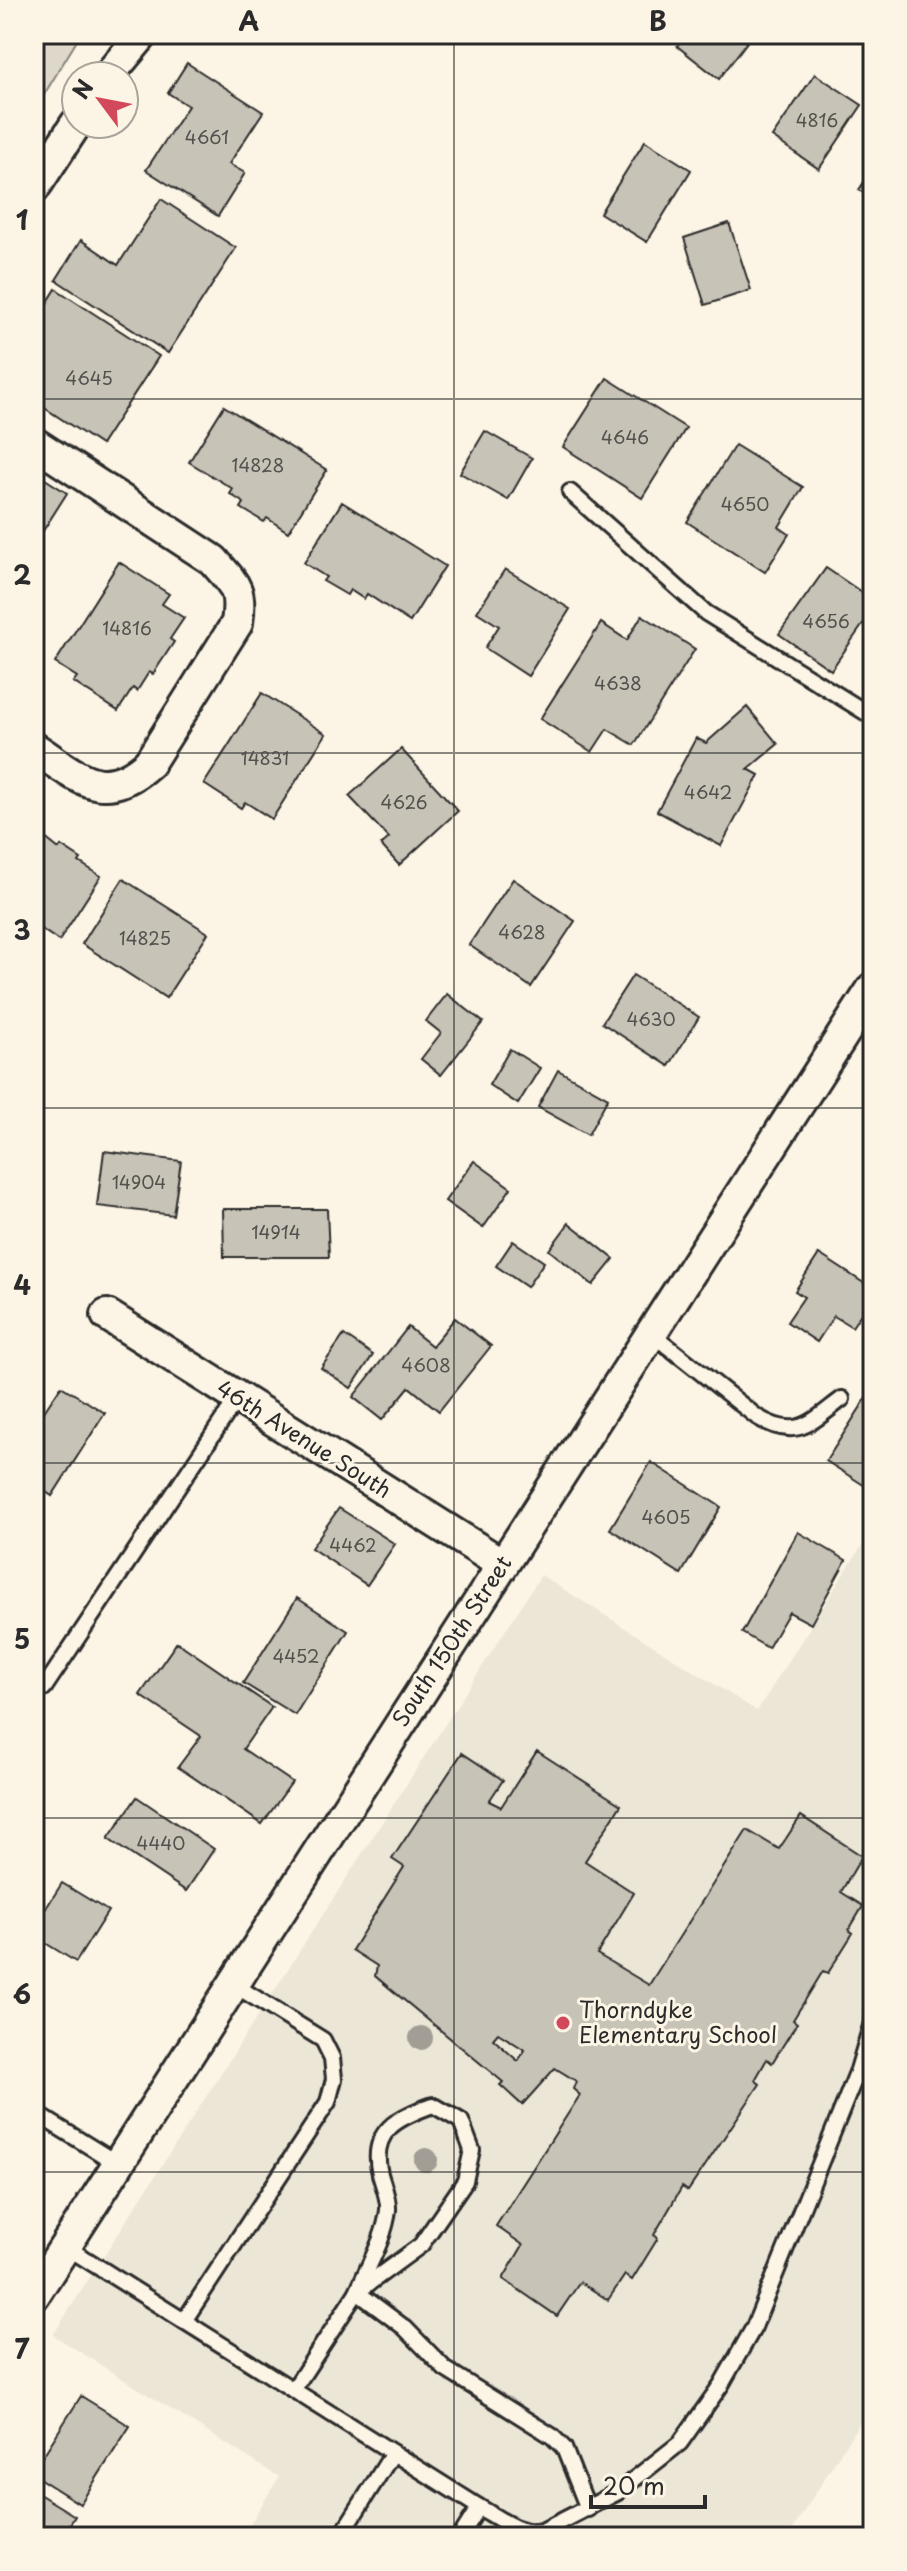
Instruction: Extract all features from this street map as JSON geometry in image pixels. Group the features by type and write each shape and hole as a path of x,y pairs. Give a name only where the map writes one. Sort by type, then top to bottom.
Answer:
{"street":[{"path":"121,60 143,34"},
{"path":"34,188 66,140"},
{"path":"34,443 213,560 240,599 237,623 149,763 135,775 113,785 88,783 34,748"},
{"name":"South 150th Street","path":"34,2295 873,988"},
{"name":"46th Avenue South","path":"107,1315 502,1564"}],"lane":[{"path":"570,492 706,613 873,717"},
{"path":"651,1333 774,1427 804,1427 842,1399"},
{"path":"34,1681 44,1688 238,1397"},
{"path":"184,2321 328,2102 334,2079 332,2058 323,2040 233,1984"},
{"path":"65,2246 479,2507 518,2530 542,2531 618,2492 680,2443 721,2385 754,2327 858,2070 873,2019"},
{"path":"293,2390 357,2292 385,2223 388,2206 377,2162 382,2134 401,2117 433,2105 461,2121 472,2150 465,2181 421,2245 357,2292"},
{"path":"34,2112 118,2164"},
{"path":"357,2292 405,2328 445,2369 552,2436 564,2448 588,2509"},
{"path":"340,2537 393,2453"},
{"path":"460,2537 479,2507"}],"shaded area":[{"path":"34,34 81,34 65,60 60,60 60,68 34,111"},
{"name":"Thorndyke Elementary School","path":"873,1528 873,2401 788,2537 242,2537 279,2477 53,2335 541,1575 757,1711"}],"building":[{"path":"686,34 753,34 719,79 677,46"},
{"path":"187,63 263,112 229,164 245,173 218,216 146,170 188,106 168,93"},
{"path":"815,74 862,105 819,169 772,137"},
{"path":"645,141 691,170 647,242 600,213"},
{"path":"873,168 873,199 859,190"},
{"path":"161,199 236,248 168,353 56,280 81,240 118,265"},
{"path":"729,223 751,290 705,305 684,238"},
{"path":"56,289 159,356 101,445 34,401 34,324"},
{"path":"607,378 686,428 642,498 563,447"},
{"path":"224,406 327,470 288,532 267,518 264,522 241,508 244,503 230,494 233,489 189,462"},
{"path":"485,431 532,458 508,500 460,473"},
{"path":"735,445 803,487 779,527 789,534 765,572 687,522"},
{"path":"34,472 67,493 34,545"},
{"path":"342,502 445,566 410,622 367,594 364,599 350,590 347,595 323,581 326,577 304,563"},
{"path":"119,562 169,594 162,604 184,618 170,639 174,642 153,674 149,672 137,691 133,688 118,711 73,682 77,677 55,663"},
{"path":"826,568 873,600 873,610 831,670 779,634"},
{"path":"505,569 570,609 528,676 485,648 499,626 477,612"},
{"path":"642,615 695,649 634,745 607,729 592,752 540,719 601,623 627,640"},
{"path":"262,693 326,734 272,819 245,802 241,808 204,784"},
{"path":"747,707 778,744 748,769 759,775 721,846 657,811 696,738 706,743"},
{"path":"401,749 458,811 399,865 381,845 389,838 349,796"},
{"path":"34,829 59,849 61,846 81,859 79,862 101,876 59,941 34,924"},
{"path":"123,879 208,933 166,998 82,944"},
{"path":"513,879 575,921 531,987 469,945"},
{"path":"633,975 699,1017 669,1066 602,1023"},
{"path":"447,994 483,1022 441,1075 421,1059 441,1033 426,1021"},
{"path":"510,1049 540,1068 518,1104 489,1085"},
{"path":"558,1070 608,1098 588,1135 538,1107"},
{"path":"104,1151 181,1161 173,1215 97,1206"},
{"path":"474,1161 511,1188 483,1228 445,1201"},
{"path":"223,1209 327,1209 329,1257 224,1257"},
{"path":"569,1223 614,1259 593,1285 549,1250"},
{"path":"513,1241 544,1262 527,1287 496,1266"},
{"path":"819,1254 873,1289 873,1296 852,1327 834,1316 817,1342 787,1322 804,1297 795,1291"},
{"path":"455,1318 491,1346 439,1411 409,1387 382,1420 353,1397 408,1327 432,1346"},
{"path":"344,1335 373,1355 351,1388 321,1368"},
{"path":"61,1386 105,1413 52,1496 34,1484 34,1427"},
{"path":"873,1388 873,1491 826,1461"},
{"path":"651,1462 721,1507 681,1574 610,1529"},
{"path":"339,1508 395,1544 367,1585 311,1548"},
{"path":"798,1532 846,1560 811,1624 789,1612 768,1648 742,1633"},
{"path":"297,1598 348,1631 295,1715 243,1683"},
{"path":"177,1642 272,1707 243,1749 292,1782 262,1824 178,1767 201,1736 140,1695"},
{"path":"537,1751 621,1805 585,1861 634,1893 597,1954 649,1985 747,1830 779,1849 801,1816 862,1856 841,1892 863,1906 849,1930 853,1933 828,1973 823,1971 793,2020 797,2023 772,2063 767,2059 755,2080 760,2084 688,2191 682,2187 654,2235 658,2238 632,2280 625,2275 608,2300 580,2282 557,2316 503,2279 523,2245 496,2226 580,2095 573,2089 576,2081 555,2068 522,2105 500,2085 503,2082 375,1976 377,1966 352,1950 404,1867 392,1859 462,1753 503,1780 489,1801 501,1807","holes":["498,2033 525,2050 518,2061 493,2039"]},
{"path":"137,1797 214,1849 186,1891 108,1839"},
{"path":"62,1883 108,1911 76,1962 34,1936 34,1927"},
{"path":"81,2396 130,2426 80,2504 34,2475 34,2470"},
{"path":"34,2491 75,2516 62,2537 34,2537"}],"place":[{"name":"Thorndyke Elementary School","path":"563,2023"}]}
